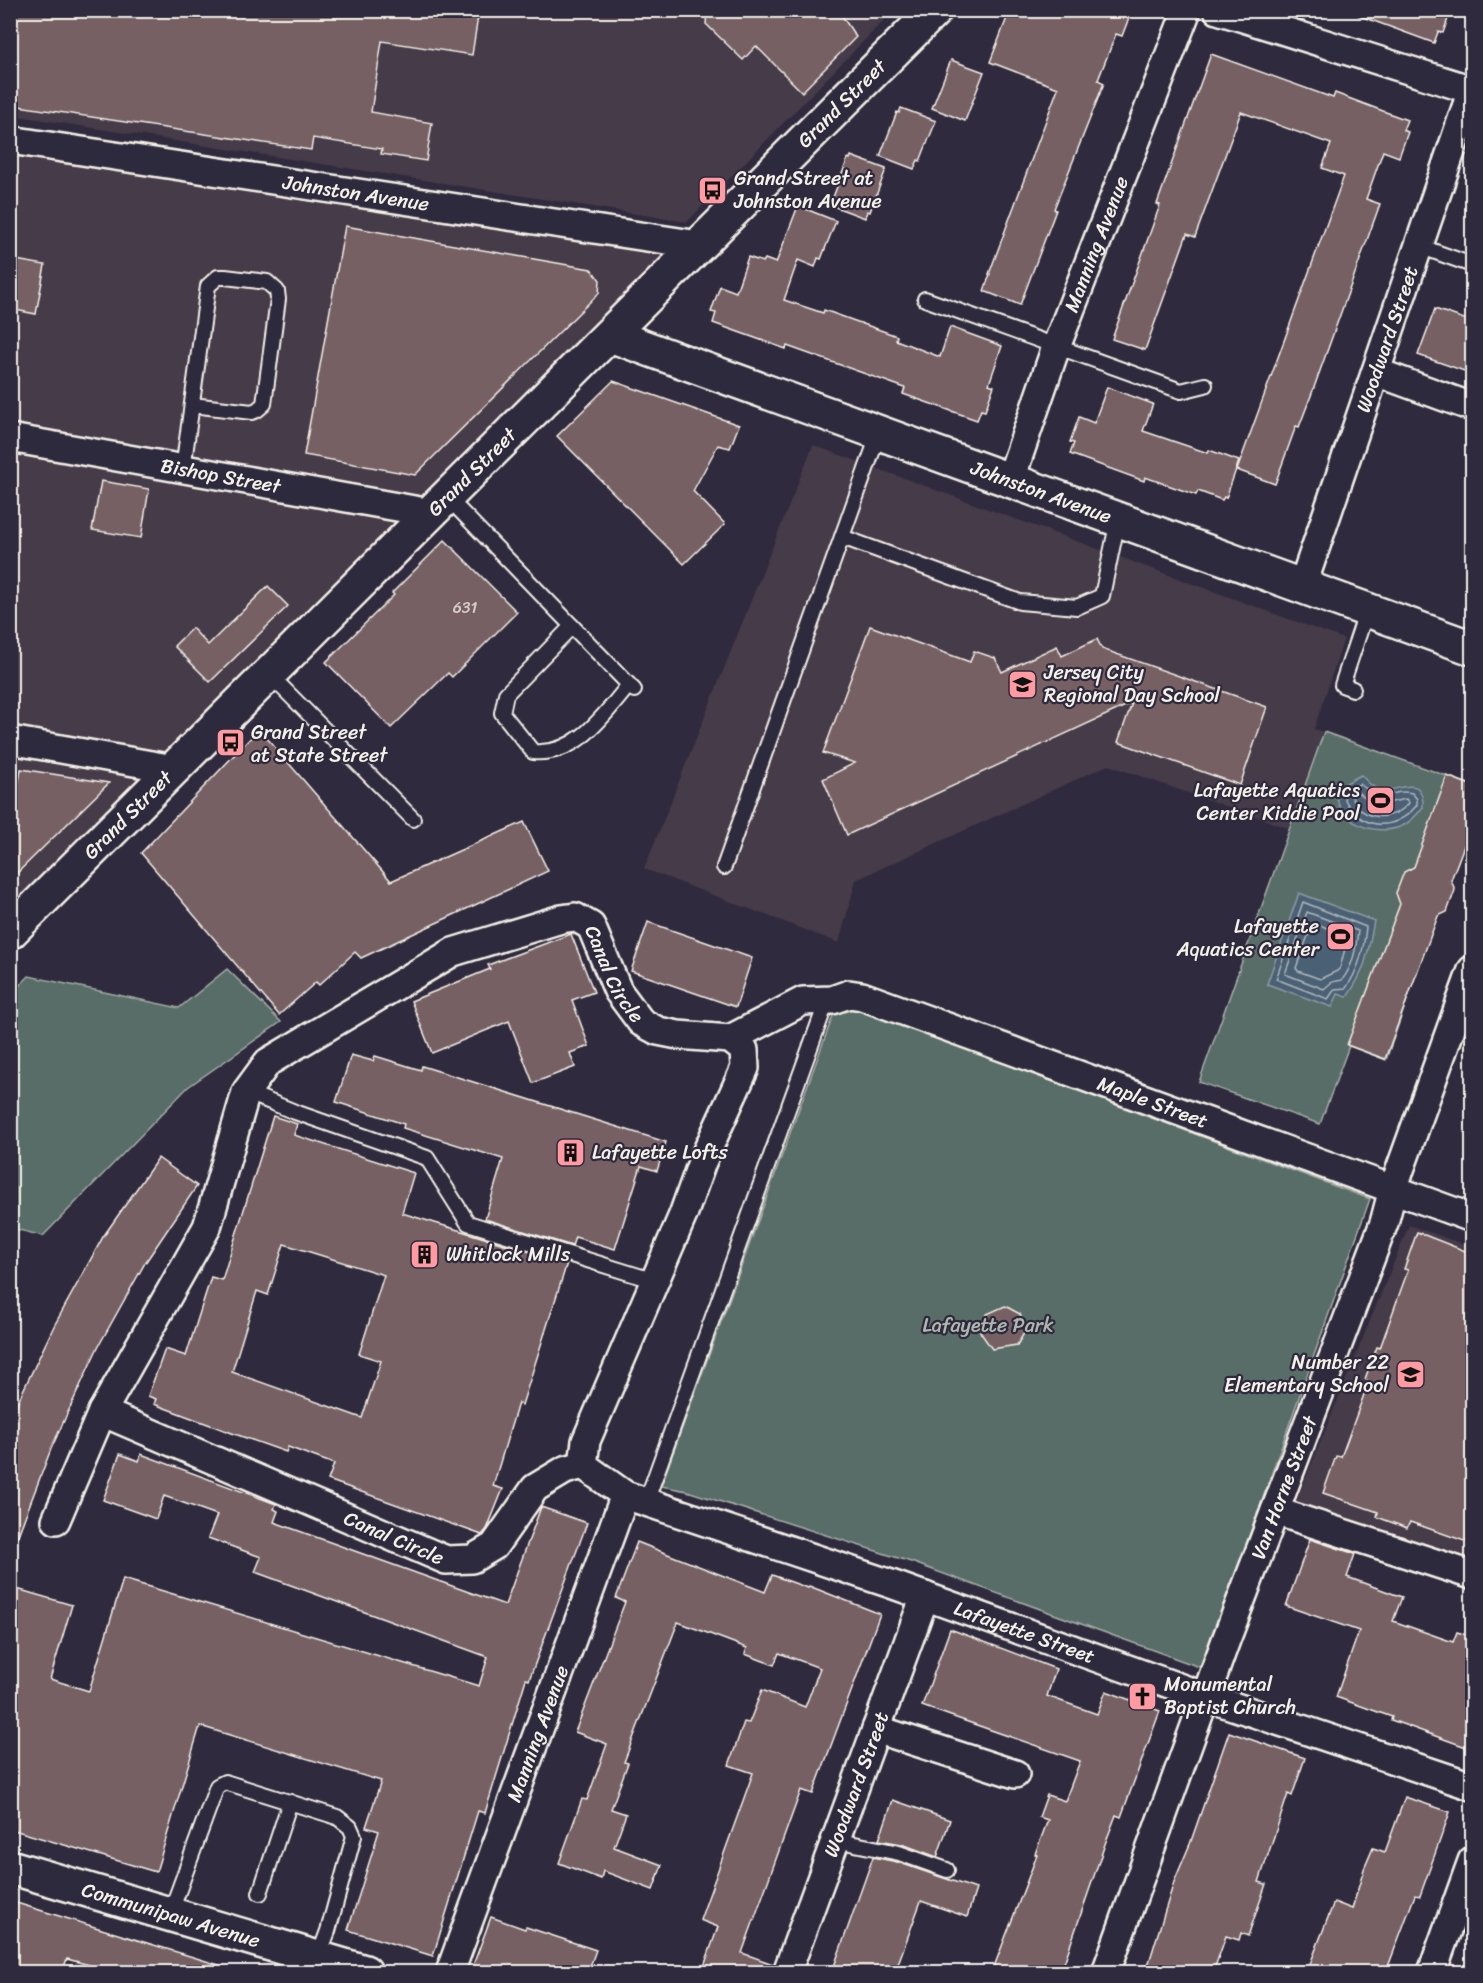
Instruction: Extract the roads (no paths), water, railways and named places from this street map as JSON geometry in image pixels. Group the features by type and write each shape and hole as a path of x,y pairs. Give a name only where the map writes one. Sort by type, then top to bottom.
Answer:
{"street":[{"name":"Grand Street","path":"10,932 935,10"},
{"name":"Manning Avenue","path":"1010,481 1056,347 1187,10"},
{"path":"1218,10 1473,90"},
{"name":"Woodward Street","path":"1302,587 1473,90"},
{"name":"Johnston Avenue","path":"10,140 699,245"},
{"name":"Johnston Avenue","path":"610,335 1473,648"},
{"path":"1376,372 1473,407"},
{"name":"Bishop Street","path":"10,438 183,469 439,505"},
{"path":"10,740 174,769"},
{"name":"Canal Circle","path":"57,1520 102,1412 207,1227 246,1092 268,1062 453,952 561,919 575,917 591,926 618,991 641,1022 658,1031 730,1039"},
{"name":"Van Horne Street","path":"1106,1972 1275,1511 1384,1223 1393,1189 1473,970"},
{"name":"Maple Street","path":"730,1039 803,1001 831,1000 849,994 862,996 1473,1218"},
{"path":"583,1465 586,1441 683,1215 702,1162 745,1068 744,1050 730,1039"},
{"name":"Canal Circle","path":"102,1412 446,1560 472,1559 494,1546 535,1488 565,1470 583,1465"},
{"name":"Lafayette Street","path":"583,1465 636,1498 925,1596 1206,1697 1473,1786"},
{"name":"Manning Avenue","path":"450,1972 636,1498"},
{"path":"1275,1511 1473,1575"},
{"name":"Woodward Street","path":"787,1972 925,1596"},
{"path":"876,1729 1015,1774"},
{"path":"1432,1972 1473,1861"},
{"name":"Communipaw Avenue","path":"10,1867 365,1972"}],"lane":[{"path":"1419,246 1473,265"},
{"path":"183,469 208,286 218,277 267,282 277,291 278,299 264,404 252,412 192,405"},
{"path":"925,299 1181,391 1205,385"},
{"path":"724,867 879,433"},
{"path":"439,505 572,626 631,687 578,741 547,753 533,752 502,713 506,694 572,626"},
{"path":"842,537 1020,602 1077,607 1102,596 1119,520"},
{"path":"1353,689 1342,685 1367,610"},
{"path":"269,675 412,819"},
{"path":"636,1498 824,1009 831,1000"},
{"path":"246,1092 295,1112 427,1158 468,1223 655,1281"},
{"path":"171,1914 216,1786 225,1782 337,1817 354,1832 328,1931 318,1958"},
{"path":"260,1893 290,1802"},
{"path":"835,1840 899,1853 947,1870"}],"water":[{"name":"Lafayette Aquatics Center Kiddie Pool","path":"1361,775 1372,786 1380,790 1414,786 1419,789 1422,796 1423,807 1408,822 1391,829 1380,830 1357,824 1341,810 1337,800 1337,788"},
{"path":"1299,893 1374,921 1362,970 1347,997 1338,994 1332,1007 1267,984"}],"place":[{"name":"Grand Street at Johnston Avenue","path":"713,190"},
{"name":"Jersey City Regional Day School","path":"1023,684"},
{"name":"Grand Street at State Street","path":"230,743"},
{"name":"Lafayette Aquatics Center Kiddie Pool","path":"1381,801"},
{"name":"Lafayette Aquatics Center","path":"1340,937"},
{"name":"Lafayette Lofts","path":"571,1152"},
{"name":"Whitlock Mills","path":"425,1254"},
{"name":"Number 22 Elementary School","path":"1410,1374"},
{"name":"Monumental Baptist Church","path":"1143,1696"}],"park label":[{"name":"Lafayette Park","path":"988,1325"}]}
